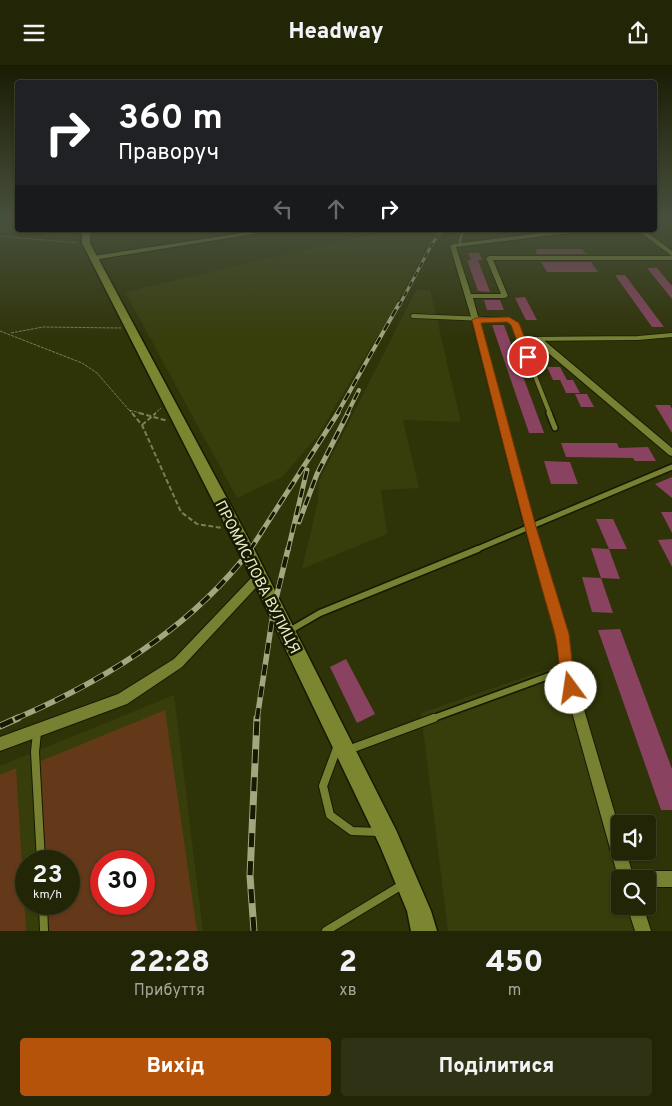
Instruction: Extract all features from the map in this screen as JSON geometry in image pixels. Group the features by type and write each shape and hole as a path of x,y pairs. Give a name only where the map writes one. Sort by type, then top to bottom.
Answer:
{"street":[{"path":"457,258 476,320 530,527 562,634 566,669 623,870"},
{"path":"469,296 505,296 489,258"},
{"path":"565,258 672,259"},
{"name":"ПРОМИСЛОВА ВУЛИЦЯ","path":"94,259 236,531 343,746 407,882 419,911 424,931"},
{"path":"537,339 672,453"},
{"path":"0,744 122,699 178,663 259,577"},
{"path":"656,879 672,879"},
{"path":"638,915 643,931"}],"lane":[{"path":"413,316 509,320 514,323 555,427"},
{"path":"521,339 638,338 672,335"},
{"path":"287,632 320,613 672,467"},
{"path":"385,832 352,831 330,815 323,786 343,746 566,669"},
{"path":"37,729 35,752 39,850"},
{"path":"326,931 407,882"},
{"path":"43,915 44,931"}],"path":[{"path":"10,333 43,327 102,329 130,327"},
{"path":"0,331 10,333 82,363 97,373 142,425 181,512 197,524 236,531"},
{"path":"142,425 151,415 169,402"},
{"path":"130,409 180,425"}],"shaded area":[{"path":"269,258 421,258 389,317 317,437 282,477 237,498 125,292"},
{"path":"416,290 430,290 461,422 403,420 419,488 381,490 387,534 302,569 318,501 319,481"},
{"path":"560,665 611,847 611,860 615,860 617,870 611,870 611,915 633,915 637,931 448,931 421,713"},
{"path":"174,695 203,931 0,931 0,766"},
{"path":"165,710 197,931 42,931 41,915 80,915 80,850 36,850 31,765"},
{"path":"16,768 21,850 15,850 15,915 25,915 26,931 0,931 0,775"}],"building":[{"path":"470,258 481,258 482,260 478,260 490,292 478,291 467,260 471,260"},
{"path":"541,262 591,262 598,272 547,272"},
{"path":"647,268 657,268 672,286 672,299"},
{"path":"615,275 625,275 664,327 652,327"},
{"path":"525,297 537,320 526,320 515,298"},
{"path":"484,300 500,300 504,310 487,310"},
{"path":"492,325 504,325 544,433 529,433"},
{"path":"547,367 560,367 567,380 553,380"},
{"path":"560,380 573,380 580,393 566,393"},
{"path":"575,394 587,394 594,407 581,407"},
{"path":"655,405 670,405 672,409 672,433"},
{"path":"561,443 617,443 619,448 648,447 656,461 635,461 633,458 566,457"},
{"path":"544,461 570,462 578,484 551,484"},
{"path":"672,477 672,498 655,484"},
{"path":"661,512 672,512 672,533"},
{"path":"596,519 613,519 627,549 609,549"},
{"path":"672,539 672,567 658,540"},
{"path":"591,548 609,549 620,579 601,578"},
{"path":"582,577 601,578 613,613 592,612"},
{"path":"620,629 672,769 672,810 661,810 598,630"},
{"path":"346,659 375,714 357,723 330,667"}],"railway":[{"path":"399,306 424,258"},
{"path":"337,414 399,304"},
{"path":"347,414 359,390"},
{"path":"250,550 338,413"},
{"path":"299,522 317,474 348,413"},
{"path":"288,550 307,470"},
{"path":"15,719 81,687 144,649 202,603 228,577 251,549"},
{"path":"257,719 274,607 288,549"},
{"path":"0,726 18,718"},
{"path":"254,931 250,876 257,718"}],"route":[{"path":"528,357 514,323 509,320 476,320 530,527 562,634 566,669 571,688"}]}
